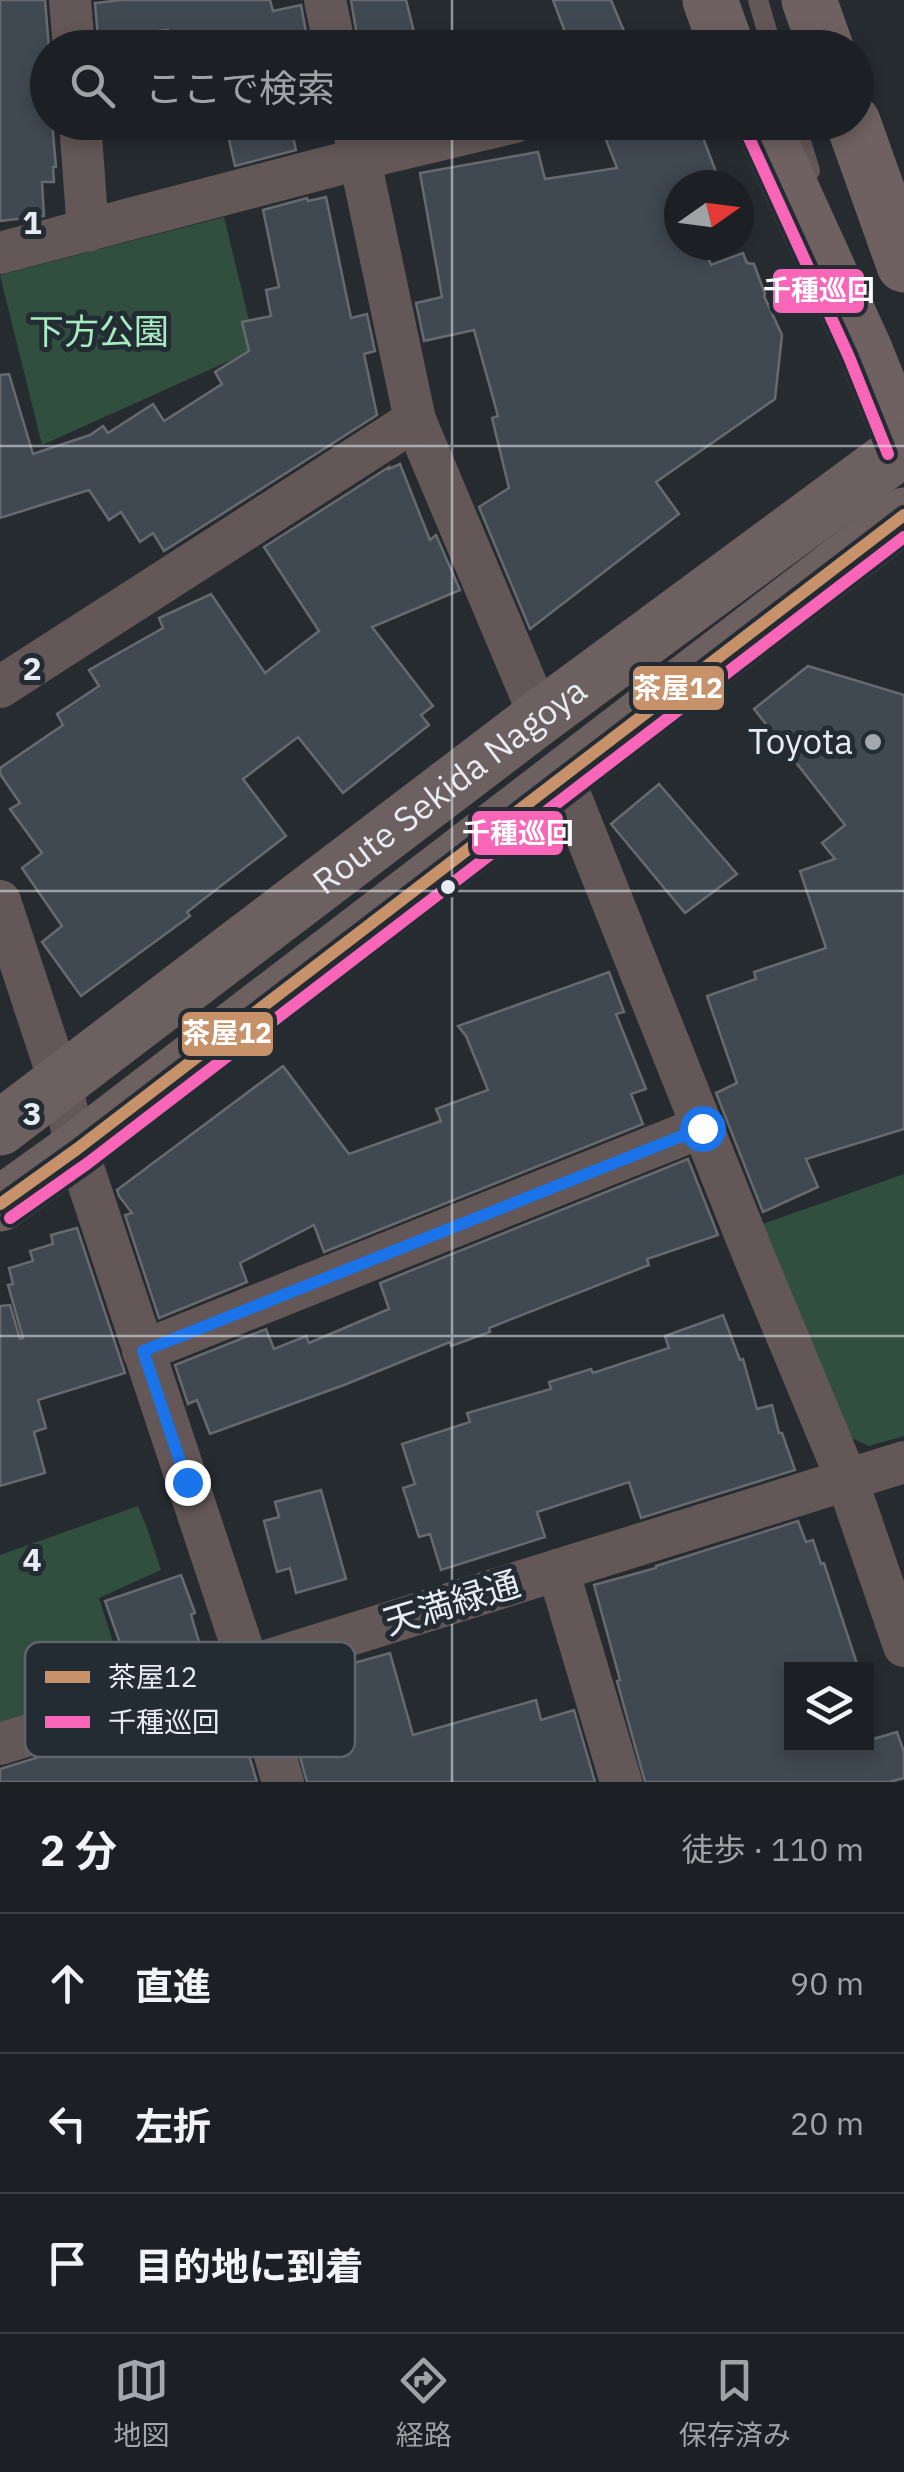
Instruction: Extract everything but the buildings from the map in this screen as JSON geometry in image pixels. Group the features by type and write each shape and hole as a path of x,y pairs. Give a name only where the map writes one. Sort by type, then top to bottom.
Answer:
{"main road":[{"path":"710,0 721,30"},
{"path":"809,0 820,30"},
{"path":"768,140 904,448"},
{"path":"859,140 904,265"},
{"name":"Route Sekida Nagoya","path":"0,1128 540,717 904,448"},
{"name":"Route Sekida Nagoya","path":"0,1204 904,515"}],"street":[{"path":"70,0 72,30"},
{"path":"324,0 331,30"},
{"path":"81,140 88,231"},
{"path":"0,254 88,231 356,141 415,420 540,717"},
{"path":"0,687 415,420"},
{"path":"562,776 847,1480 904,1646"},
{"path":"2,912 240,1642"},
{"path":"143,1351 702,1128"},
{"name":"天満緑通","path":"323,1642 904,1462"},
{"path":"558,1570 621,1782"},
{"name":"天満緑通","path":"0,1744 25,1736"},
{"path":"276,1757 283,1782"},
{"path":"0,1766 5,1782"}],"lane":[{"path":"758,0 767,30"},
{"path":"800,140 864,350"}],"green space":[{"name":"下方公園","path":"224,217 256,349 42,445 0,275"},
{"path":"904,1174 904,1436 869,1446 847,1436 760,1225"},
{"path":"138,1506 161,1570 99,1598 113,1642 25,1642 25,1715 0,1723 0,1555"}],"transit line":[{"name":"千種巡回","path":"750,140 849,357 888,454"},
{"name":"茶屋12","path":"0,1204 904,515"},
{"name":"千種巡回","path":"10,1218 88,1163 904,537"}],"place":[{"name":"Toyota","path":"873,742"}],"route":[{"path":"187,1482 143,1351 702,1128"}]}
